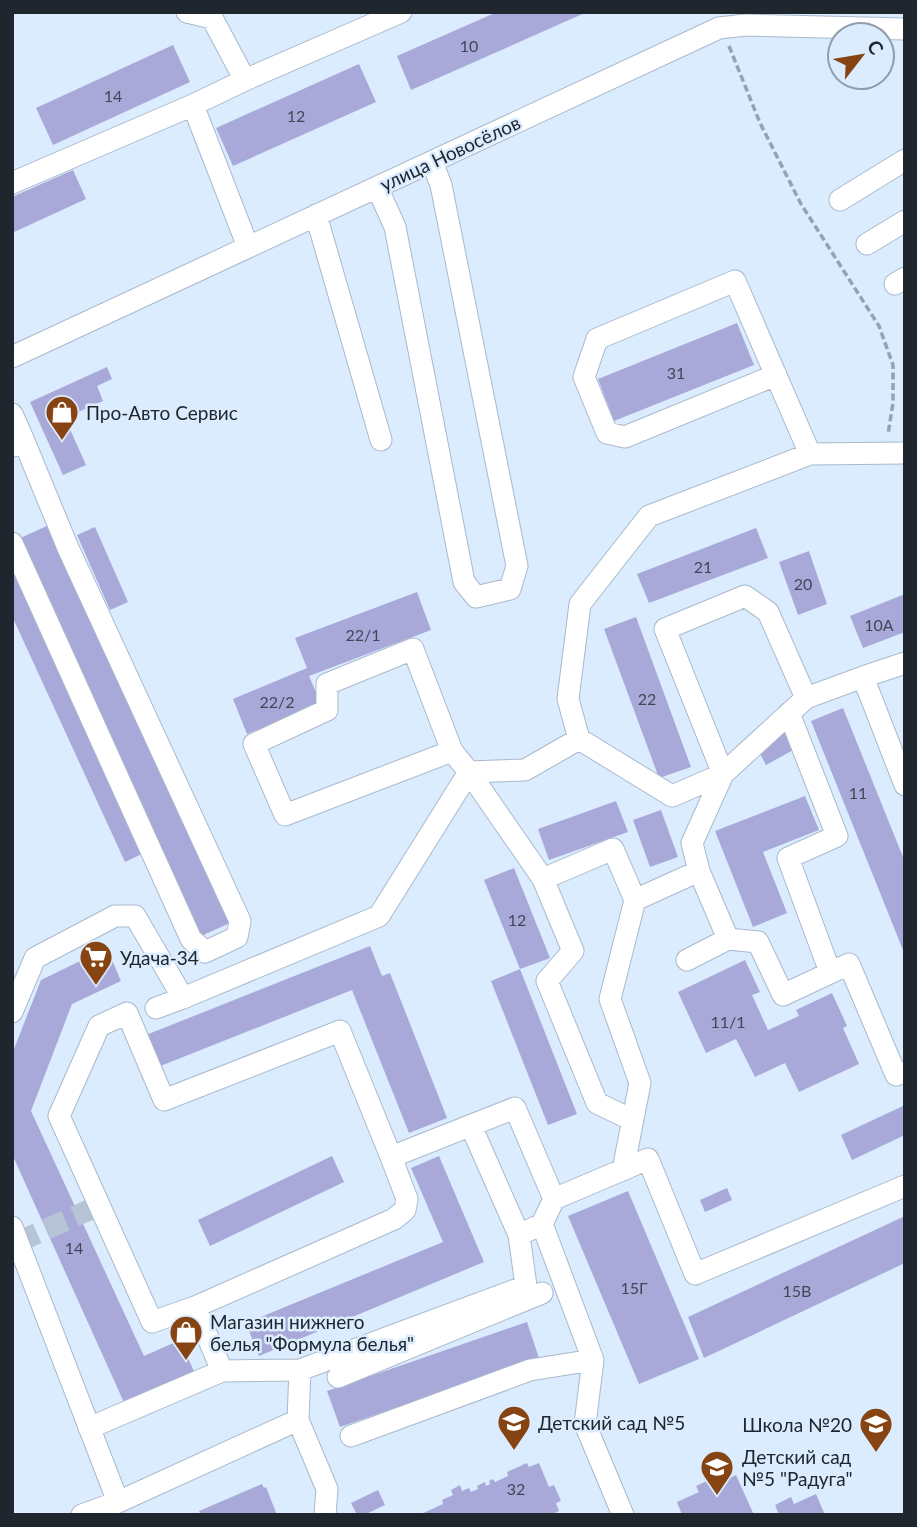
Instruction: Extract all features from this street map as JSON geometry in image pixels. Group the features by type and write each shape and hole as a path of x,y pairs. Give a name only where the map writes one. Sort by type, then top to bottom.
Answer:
{"street":[{"path":"187,12 212,18 245,80"},
{"path":"12,183 193,105 371,19 401,12"},
{"name":"улица Новосёлов","path":"12,357 432,162 718,23 905,29"},
{"path":"193,105 248,247"},
{"path":"840,200 905,160"},
{"path":"377,187 395,227 464,582 476,597 510,589 517,566 441,185 432,162"},
{"path":"316,215 381,440"},
{"path":"866,244 905,221"},
{"path":"776,375 625,437 607,433 584,377 597,339 735,281 776,375 810,454"},
{"path":"12,414 16,440 240,921 237,937 205,952 191,939 12,543"},
{"path":"895,453 810,454 649,516 580,604 568,699 579,739 672,796 723,774 806,698 905,663"},
{"path":"729,939 699,871 692,843 723,774 665,629 746,596 768,612 806,698"},
{"path":"452,751 285,815 254,744 327,710 327,684 413,649 452,751 470,772 543,879 573,951 547,981 597,1102 632,1120"},
{"path":"863,677 905,785"},
{"path":"789,713 837,836 788,858 830,972"},
{"path":"470,772 525,770 579,739"},
{"path":"156,1008 379,916 470,772"},
{"path":"543,879 613,849 635,900 610,999 640,1083 622,1170"},
{"path":"635,900 699,871"},
{"path":"12,1012 35,958 115,916 135,916 183,998"},
{"path":"687,960 729,939 758,942 783,995 849,964 896,1075 905,1072"},
{"path":"127,1013 164,1100 340,1031 391,1157 407,1199 404,1210 394,1219 195,1307 152,1322 60,1116 99,1026 127,1013"},
{"path":"391,1157 515,1108 554,1199"},
{"path":"471,1126 519,1235 534,1289"},
{"path":"519,1235 542,1224 554,1199 648,1159 695,1274 905,1186"},
{"path":"542,1224 593,1360 585,1424 623,1515"},
{"path":"12,1227 118,1502"},
{"path":"338,1377 534,1289"},
{"path":"89,1428 222,1371 300,1370 534,1289 572,1305"},
{"path":"195,1307 222,1371"},
{"path":"351,1436 530,1370 593,1360"},
{"path":"300,1370 298,1420 327,1489 325,1515"},
{"path":"82,1515 118,1502 298,1420"}],"path":[{"path":"718,23 760,123 802,204 879,326 893,365 895,453"}],"building":[{"path":"497,12 587,12 411,90 397,56"},
{"path":"173,45 190,82 53,145 36,108"},
{"path":"359,64 376,102 233,166 216,128"},
{"path":"73,170 86,199 12,233 12,197"},
{"path":"737,323 754,365 614,421 598,379"},
{"name":"Про-Авто Сервис","path":"107,367 112,379 97,386 103,401 65,418 86,465 63,475 30,402"},
{"path":"49,525 230,923 199,937 18,539"},
{"path":"95,527 128,602 110,610 77,535"},
{"path":"756,528 768,558 649,603 637,574"},
{"path":"809,551 827,604 798,615 779,562"},
{"path":"12,568 144,853 125,862 12,616"},
{"path":"417,592 431,630 309,676 321,704 247,734 233,699 307,668 295,638"},
{"path":"905,594 905,632 863,648 850,616"},
{"path":"636,617 691,767 659,778 604,629"},
{"path":"843,708 905,862 905,955 811,721"},
{"path":"786,732 795,749 766,765 757,748"},
{"path":"805,796 819,830 763,852 787,913 753,927 715,831"},
{"path":"616,801 628,832 549,860 538,829"},
{"path":"661,810 678,857 650,867 633,820"},
{"path":"514,868 550,958 520,969 484,880"},
{"path":"370,946 382,976 390,973 447,1118 409,1133 352,990 158,1067 146,1035"},
{"path":"107,948 121,981 72,1004 31,1111 144,1356 180,1340 197,1378 126,1407 12,1154 12,1054 41,980"},
{"path":"745,960 760,992 752,995 768,1030 799,1016 796,1010 832,993 847,1026 843,1028 859,1064 799,1092 785,1063 755,1077 736,1039 706,1053 678,992"},
{"path":"520,969 577,1114 548,1125 491,981"},
{"path":"905,1105 905,1135 852,1160 841,1135"},
{"path":"332,1156 344,1182 210,1246 198,1220"},
{"path":"439,1156 484,1262 259,1356 246,1323 443,1242 411,1168"},
{"path":"727,1188 732,1200 705,1212 700,1200"},
{"path":"628,1191 699,1359 639,1384 568,1216"},
{"path":"905,1216 905,1263 704,1358 688,1317"},
{"path":"527,1322 539,1358 340,1427 327,1391"},
{"path":"527,1463 529,1467 539,1463 549,1487 554,1485 561,1501 556,1503 559,1511 550,1515 419,1515 443,1504 442,1500 453,1495 451,1490 460,1485 462,1491 469,1488 471,1492 485,1482 486,1486 493,1479 495,1482 508,1476 507,1472"},
{"name":"Детский сад №5 \"Радуга\"","path":"736,1475 754,1515 682,1515 677,1502 699,1492 696,1486 711,1479 713,1483"},
{"path":"262,1484 266,1487 277,1515 201,1515 199,1511"},
{"path":"378,1490 385,1505 364,1515 357,1515 351,1503"},
{"name":"Детский сад №5 \"Радуга\"","path":"816,1494 825,1515 779,1515 775,1505 791,1497 794,1504"}],"tunnel":[{"path":"18,1242 100,1205"}],"place":[{"name":"Про-Авто Сервис","path":"62,442"},
{"name":"Удача-34","path":"96,987"},
{"name":"Магазин нижнего белья \"Формула белья\"","path":"186,1362"},
{"name":"Детский сад №5","path":"514,1452"},
{"name":"Школа №20","path":"876,1454"},
{"name":"Детский сад №5 \"Радуга\"","path":"717,1497"}]}
